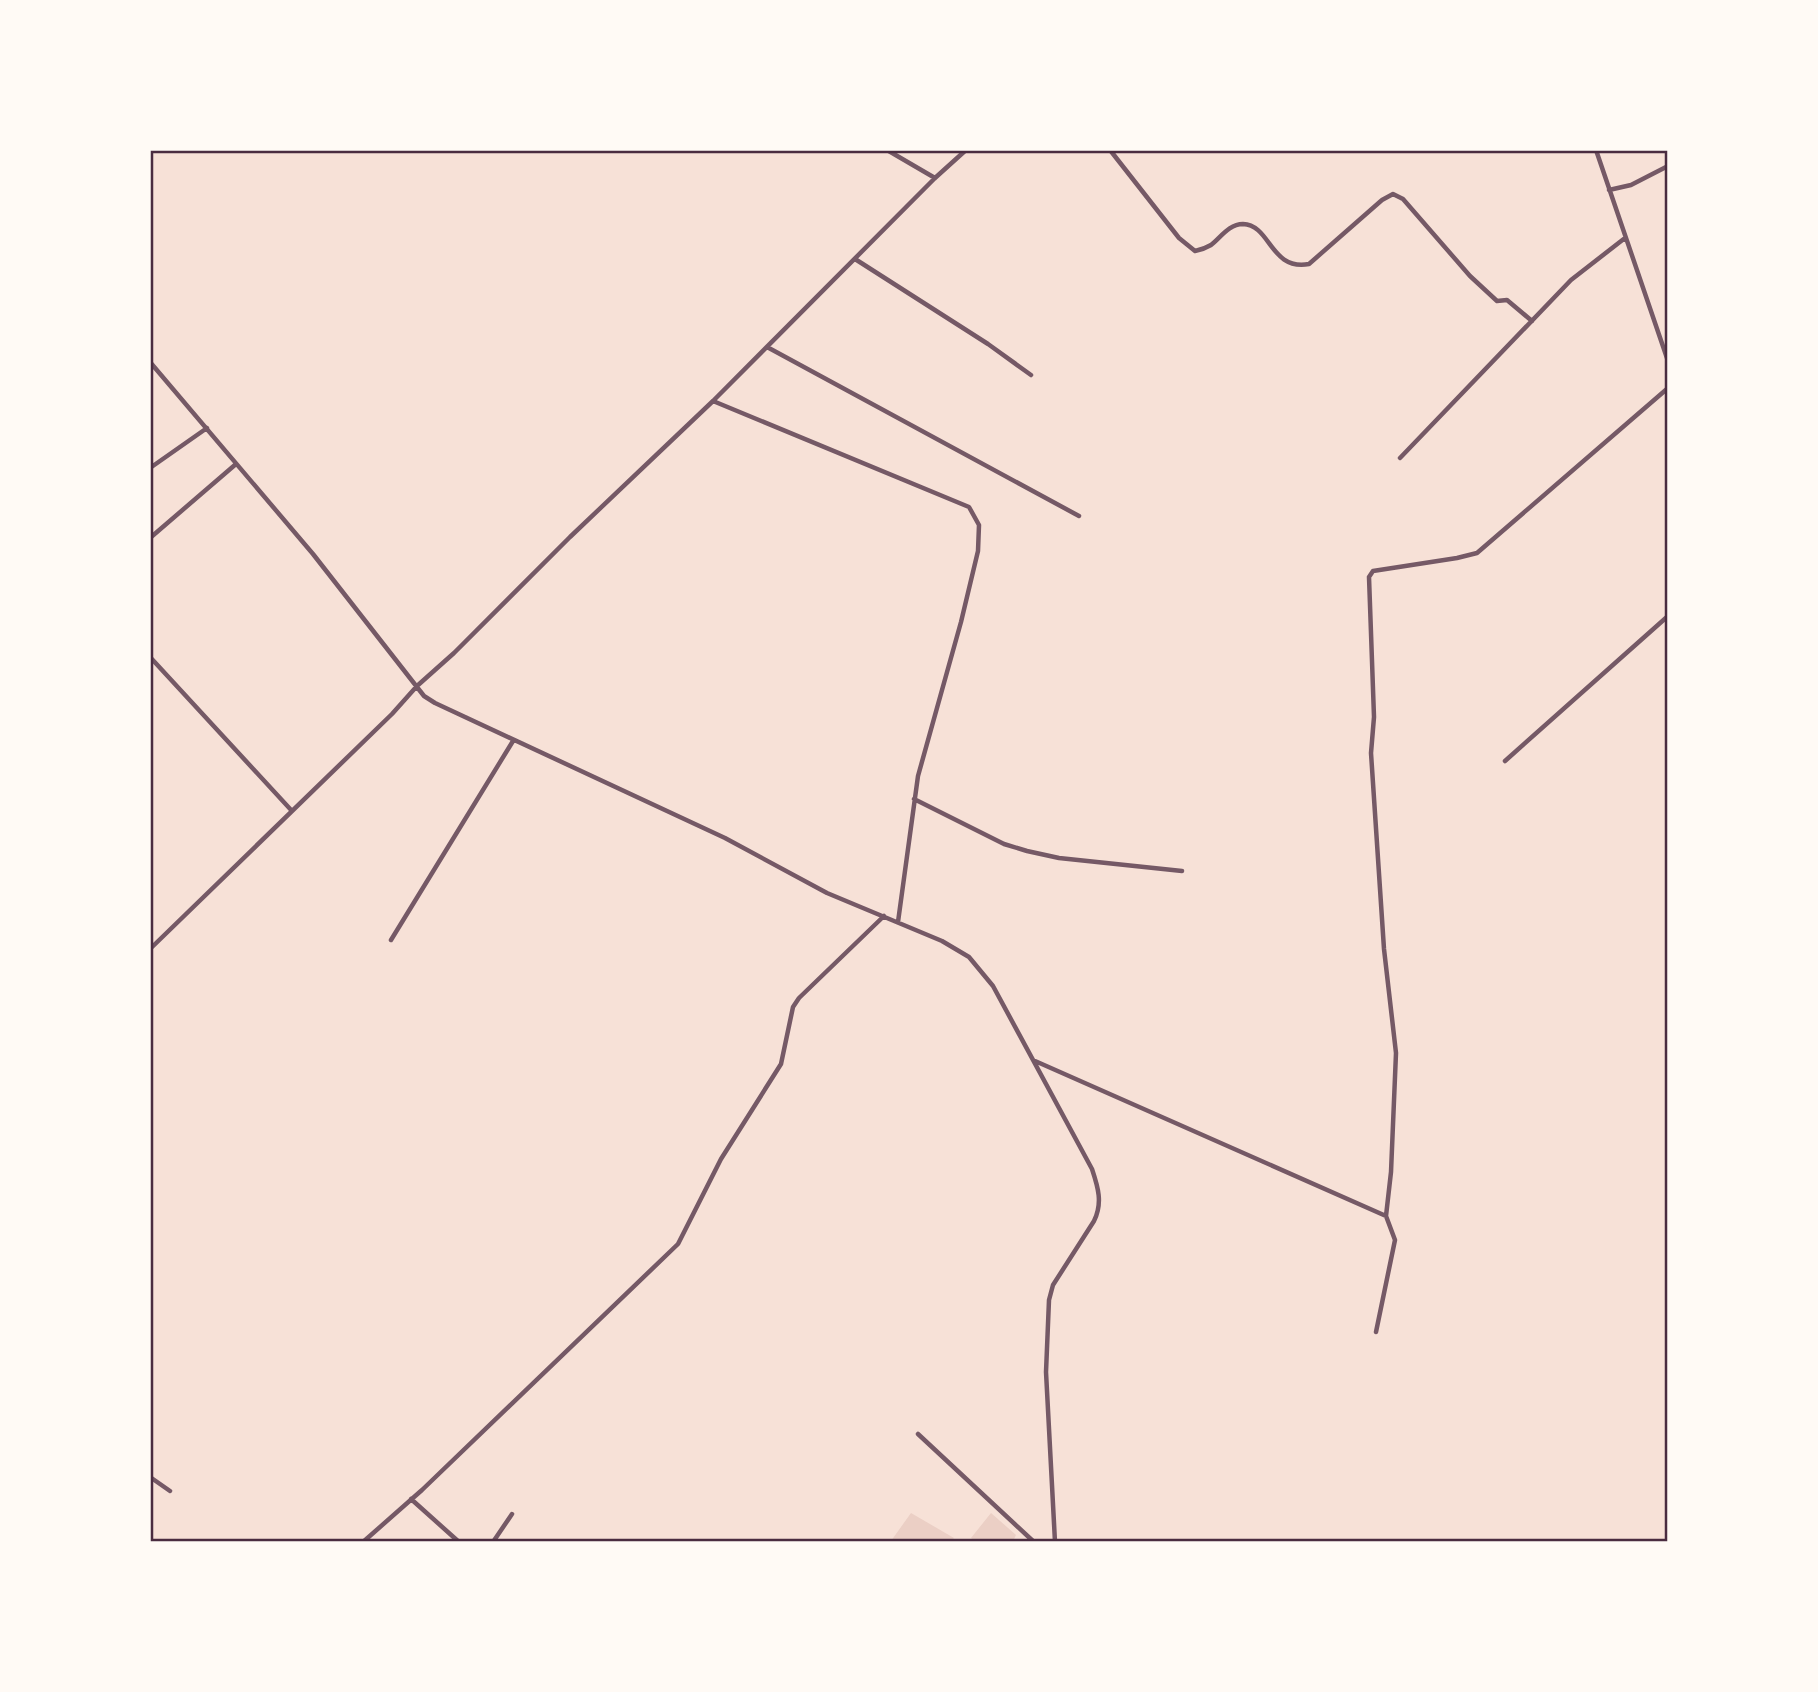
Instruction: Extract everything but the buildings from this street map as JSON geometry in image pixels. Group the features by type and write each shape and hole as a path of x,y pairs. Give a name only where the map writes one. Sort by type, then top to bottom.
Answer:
{"street":[{"path":"887,150 936,178"},
{"path":"150,949 392,714 416,686 454,653 570,537 713,401 966,150"},
{"path":"1110,150 1179,238 1195,251 1209,247 1228,229 1240,224 1255,227 1284,261 1296,267 1309,264 1382,200 1393,194 1403,199 1470,276 1497,300 1507,300 1532,321"},
{"path":"1596,150 1668,361"},
{"path":"1609,190 1632,185 1668,166"},
{"path":"1400,458 1571,280 1625,238"},
{"path":"855,259 988,344 1031,375"},
{"path":"767,347 1079,516"},
{"path":"150,362 313,554 424,696 513,741 725,838 827,893 942,941 969,957 982,970 993,985 1092,1168 1100,1205 1094,1221 1053,1285 1049,1300 1046,1372 1055,1542"},
{"path":"1377,1332 1395,1240 1386,1216 1391,1172 1396,1053 1384,949 1371,753 1374,717 1369,577 1373,570 1457,558 1477,552 1668,388"},
{"path":"713,401 968,507 974,512 979,525 978,551 961,622 918,776 898,922"},
{"path":"150,468 207,428"},
{"path":"150,538 236,464"},
{"path":"1505,761 1668,616"},
{"path":"150,657 292,811"},
{"path":"391,940 513,741"},
{"path":"914,799 1004,844 1027,852 1182,871"},
{"path":"363,1542 678,1244 721,1159 781,1064 793,1007 799,998 884,916"},
{"path":"1034,1061 1386,1216"},
{"path":"918,1434 1034,1542"},
{"path":"150,1478 170,1491"},
{"path":"411,1499 459,1542"},
{"path":"493,1542 512,1514"}],"shaded area":[{"path":"911,1513 954,1538 951,1541 891,1541"},
{"path":"991,1513 1016,1535 1013,1541 975,1541 971,1538"}]}
